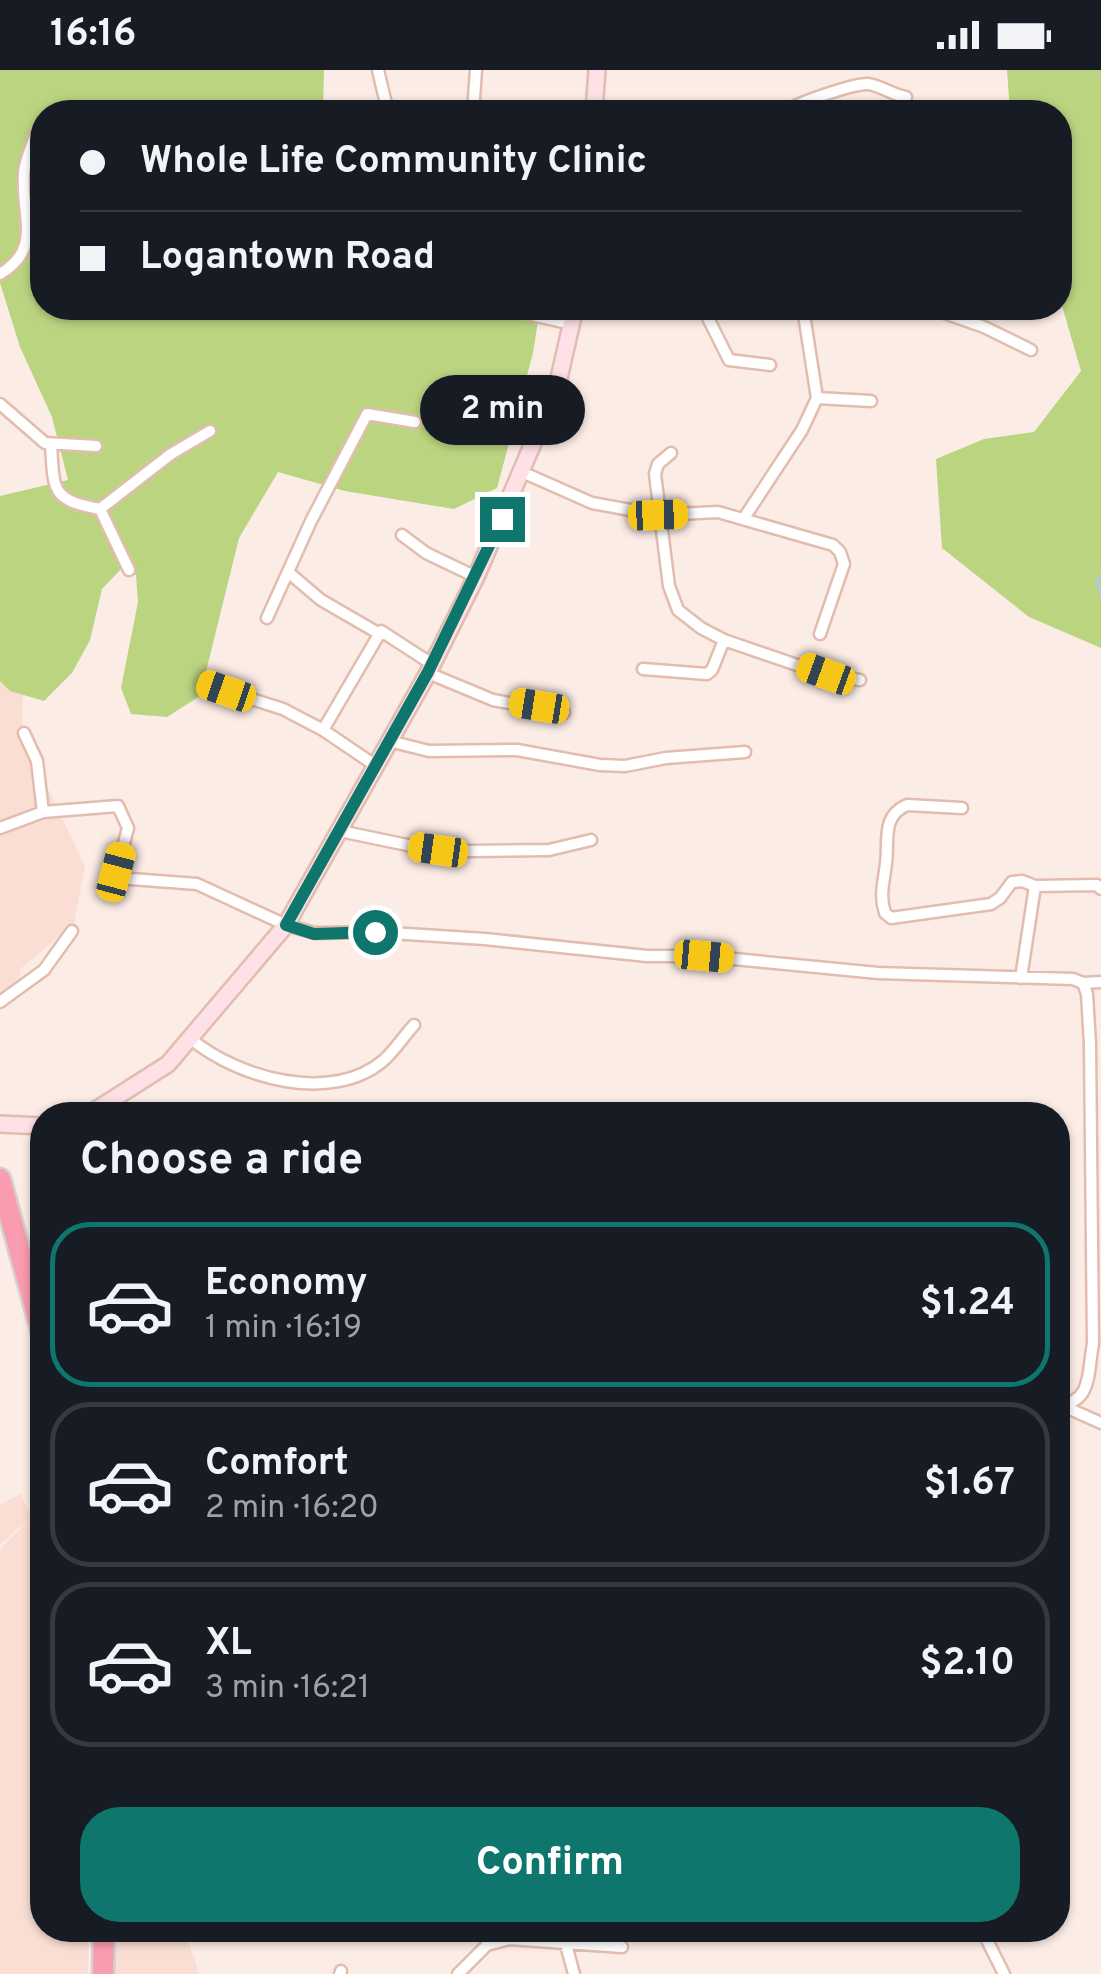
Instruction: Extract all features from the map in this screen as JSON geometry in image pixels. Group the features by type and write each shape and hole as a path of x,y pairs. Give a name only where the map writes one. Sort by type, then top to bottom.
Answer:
{"highway":[{"path":"0,1180 30,1289"},
{"path":"103,1974 104,1942"}],"street":[{"path":"378,70 385,100"},
{"path":"475,100 476,70"},
{"path":"595,100 597,70"},
{"path":"818,100 832,91 869,84 906,97"},
{"path":"0,274 22,258 28,243 24,170 30,152"},
{"path":"109,1102 159,1072 286,925 430,668 476,577 556,387 573,320"},
{"path":"709,320 729,360 770,365"},
{"path":"744,518 802,430 817,398 805,320"},
{"path":"964,320 1030,350"},
{"path":"817,398 871,402"},
{"path":"0,404 28,432 51,445 96,446"},
{"path":"267,618 367,414 415,422"},
{"path":"100,509 171,454 210,430"},
{"path":"51,445 55,490 63,499 100,509 129,570"},
{"path":"671,454 658,464 655,474 670,586 678,610 724,640 826,674 860,680"},
{"path":"522,472 592,503 658,515 706,512 744,518 827,542 840,552 842,570 820,634"},
{"path":"311,488 324,495"},
{"path":"402,535 437,559 476,577"},
{"path":"288,572 321,600 378,633 386,632 430,668 494,700 564,713"},
{"path":"323,730 378,633"},
{"path":"643,669 706,674 712,670 724,640"},
{"path":"207,684 283,710 323,730 376,766"},
{"path":"24,734 37,761 43,812"},
{"path":"389,741 429,751 517,750 625,766 666,758 745,752"},
{"path":"962,808 907,804 891,818 881,888 885,913 891,918 991,904 1012,882 1035,886 1098,885 1101,889"},
{"path":"0,828 43,812 118,806 128,828 116,872 118,878 197,884 314,934 375,932 878,973 1101,982"},
{"path":"340,831 453,850 549,850 591,840"},
{"path":"1021,978 1035,886"},
{"path":"0,1002 44,970 72,932"},
{"path":"1070,1404 1085,1392 1093,1344 1096,1045 1083,983"},
{"path":"190,1039 206,1052 249,1073 270,1080 306,1082 362,1073 383,1060 414,1025"},
{"path":"0,1124 30,1125"},
{"path":"1070,1410 1101,1422"},
{"path":"458,1974 487,1945 500,1942"},
{"path":"547,1942 622,1947"},
{"path":"988,1942 1004,1974"},
{"path":"566,1943 574,1974"}],"shaded area":[{"path":"0,669 23,674 22,735 85,866 74,924 20,969 19,987 0,998"},
{"path":"20,1494 30,1513 30,1942 89,1942 88,1974 0,1974 0,1549 29,1520 0,1544 0,1505"},
{"path":"109,1942 189,1942 199,1974 109,1974"}],"green space":[{"path":"0,70 324,70 323,100 30,100 30,320 538,320 497,488 454,509 345,491 278,472 239,538 200,696 167,717 131,714 121,688 138,602 136,575 123,567 102,589 90,640 72,673 44,701 10,691 0,681 0,496 68,480 52,417 20,347 0,283"},
{"path":"1007,70 1101,70 1101,648 1029,617 942,548 936,459 984,439 1034,432 1081,371 1066,320 1072,320 1072,100 1009,100"}],"waterway":[{"path":"1101,576 1097,581 1101,594"}],"route":[{"path":"375,932 314,934 286,925 428,672 502,519"}]}
